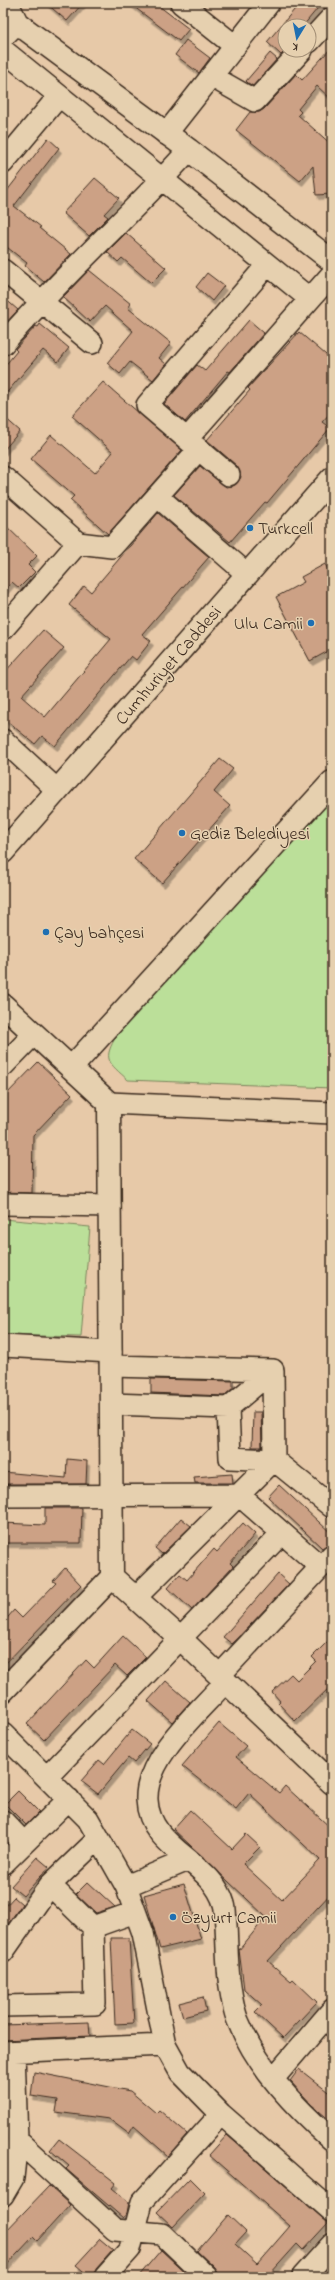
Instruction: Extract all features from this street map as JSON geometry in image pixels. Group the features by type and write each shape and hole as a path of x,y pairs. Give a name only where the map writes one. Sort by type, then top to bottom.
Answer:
{"street":[{"path":"7,3 10,30 189,150 332,261"},
{"path":"181,3 235,46"},
{"path":"166,134 269,3"},
{"path":"317,33 332,17"},
{"path":"3,50 310,300"},
{"path":"211,76 255,101 295,58"},
{"path":"3,163 59,96"},
{"path":"3,344 40,301 162,180 189,150"},
{"path":"229,475 147,405 267,265"},
{"path":"3,270 92,343"},
{"path":"3,477 78,543 112,546 157,496 193,444 332,274"},
{"name":"Cumhuriyet Caddesi","path":"3,852 332,478"},
{"path":"157,496 247,574"},
{"path":"3,629 78,543"},
{"path":"3,740 57,790"},
{"path":"71,1068 332,782"},
{"path":"3,1005 109,1103 332,1113"},
{"path":"3,1066 34,1034"},
{"path":"3,1691 112,1577 109,1103"},
{"path":"3,1204 110,1206"},
{"path":"3,1346 111,1359 273,1370"},
{"path":"111,1404 228,1408 273,1370"},
{"path":"135,1598 274,1460 273,1370"},
{"path":"228,1408 230,1458 274,1460 332,1507"},
{"path":"3,1496 112,1497 239,1495 282,1533 326,1561 222,1679 166,1749 150,1777 147,1800 151,1819 168,1844 210,1879 224,1904 229,1979 238,2022 254,2051 273,2078 304,2115 332,2140"},
{"path":"48,1776 282,1533"},
{"path":"112,1577 180,1639 332,1783"},
{"path":"3,1734 48,1776 88,1819 126,1886 143,1933 165,2045 180,2072 221,2114 332,2211"},
{"path":"3,1864 70,1799"},
{"path":"3,1821 24,1843"},
{"path":"3,1952 50,1885 99,1838"},
{"path":"126,1886 188,1860"},
{"path":"3,2006 95,2004 93,1927 50,1885"},
{"path":"93,1927 135,1912"},
{"path":"273,2078 332,2010"},
{"path":"3,2195 13,2178 17,2140 9,2098 9,2052 165,2045"},
{"path":"105,2277 130,2250 142,2202 221,2114"},
{"path":"17,2140 115,2230 162,2234 207,2277"},
{"path":"303,2277 332,2245"}],"green space":[{"path":"332,799 332,1088 128,1080 109,1060 112,1043 117,1035"},
{"path":"3,1219 90,1227 81,1337 3,1335"}],"building":[{"path":"46,3 83,3 67,21"},
{"path":"129,3 155,3 189,29 179,41"},
{"path":"300,3 322,3 310,18 287,18"},
{"path":"277,30 277,51 267,42"},
{"path":"186,40 210,58 199,73 175,55"},
{"path":"332,47 332,100 317,86 298,109 301,112 298,115 332,145 332,194 316,195 313,166 300,181 236,130 250,112 259,112 264,109 296,74 302,80"},
{"path":"270,53 277,59 253,86 248,83 246,81"},
{"path":"48,138 59,148 14,206 41,227 39,228 71,254 44,282 25,266 27,263 3,244 3,196"},
{"path":"95,178 119,198 104,214 108,217 89,236 63,213"},
{"path":"126,233 166,268 151,283 122,258 118,262 107,252"},
{"path":"89,270 131,304 128,308 171,343 159,358 166,364 153,380 130,362 120,374 107,363 133,331 105,306 90,322 63,297"},
{"path":"207,273 224,286 212,301 196,287"},
{"path":"3,297 18,310 3,326"},
{"path":"249,320 264,333 230,372 228,371 185,422 164,404 197,365 205,371"},
{"path":"40,324 69,348 58,362 43,350 3,397 3,368 17,351 15,349 36,326 38,327"},
{"path":"299,332 332,360 332,411 322,422 330,428 267,503 265,502 230,542 174,495 200,466 226,487 233,486 238,482 241,477 237,466 207,440 250,390 248,388"},
{"path":"103,382 182,450 108,534 70,500 74,496 31,459 51,435 95,473 113,452 72,416"},
{"path":"3,416 20,431 3,451"},
{"path":"158,513 209,557 142,634 151,641 136,660 131,656 55,746 42,736 35,744 3,718 3,674 43,630 64,648 21,696 45,717 111,639 69,605 84,586 91,592"},
{"path":"3,523 37,556 28,565 35,572 19,588 12,582 3,592"},
{"name":"Ulu Camii","path":"325,564 332,577 332,649 310,661 276,597 304,582 301,577"},
{"name":"Gediz Belediyesi","path":"220,759 233,769 214,792 230,806 162,883 134,859"},
{"path":"38,1062 72,1094 33,1135 32,1193 3,1192 3,1098"},
{"path":"151,1379 233,1381 233,1388 224,1396 151,1393"},
{"path":"253,1412 261,1412 262,1447 252,1447"},
{"path":"67,1459 87,1461 86,1484 3,1484 3,1472 66,1478"},
{"path":"232,1474 233,1483 195,1483 194,1477"},
{"path":"279,1485 332,1534 332,1543 322,1548 268,1497"},
{"path":"45,1508 82,1508 81,1543 3,1543 3,1523 45,1525"},
{"path":"181,1518 191,1526 162,1554 155,1548"},
{"path":"243,1523 255,1534 230,1563 233,1566 192,1610 168,1588 180,1574 187,1580 214,1549 217,1552"},
{"path":"65,1568 81,1585 3,1666 3,1623 14,1610 22,1618 56,1583 53,1581"},
{"path":"278,1574 289,1584 232,1644 223,1637"},
{"path":"123,1636 146,1657 127,1676 115,1665 44,1740 27,1724 86,1660 94,1668"},
{"path":"332,1637 332,1685 295,1721 278,1703 280,1701 272,1692 291,1674 297,1680 316,1661 312,1657"},
{"path":"166,1681 190,1702 172,1722 148,1701"},
{"path":"219,1723 246,1746 236,1757 279,1793 285,1786 332,1829 332,1892 268,1961 291,1981 293,1979 317,2002 283,2038 255,2012 262,2005 244,1989 239,1950 266,1917 173,1829 190,1810 232,1849 246,1834 260,1847 243,1864 282,1900 320,1860 249,1793 236,1809 182,1766"},
{"path":"132,1730 150,1744 134,1763 128,1758 98,1794 81,1781 99,1760 104,1764"},
{"path":"18,1791 39,1812 26,1825 5,1804"},
{"path":"37,1857 49,1867 23,1896 11,1886"},
{"path":"88,1882 115,1907 96,1913 76,1894"},
{"name":"Özyurt Camii","path":"184,1884 201,1939 160,1949 144,1895"},
{"path":"14,1897 22,1904 3,1931 3,1909"},
{"path":"111,1938 129,1938 134,2023 115,2024"},
{"path":"203,1997 206,2011 183,2017 179,2003"},
{"path":"89,2022 90,2036 3,2040 3,2025"},
{"path":"299,2069 332,2095 332,2122 313,2106 290,2081"},
{"path":"34,2072 130,2091 156,2113 159,2110 187,2134 168,2156 134,2126 129,2134 109,2119 56,2112 58,2100 31,2096"},
{"path":"227,2135 328,2223 303,2250 297,2244 270,2274 273,2277 219,2277 215,2268 197,2251 228,2215 246,2232 235,2244 257,2264 290,2226 209,2155"},
{"path":"59,2139 116,2183 112,2188 129,2202 127,2213 123,2218 66,2169 69,2166 50,2150"},
{"path":"190,2178 205,2193 173,2227 157,2212"},
{"path":"49,2186 70,2205 37,2241 33,2237 3,2269 3,2234"},
{"path":"100,2239 113,2250 96,2269 93,2277 90,2277 76,2265"},
{"path":"161,2250 190,2277 138,2277"}],"place":[{"name":"Turkcell","path":"250,528"},
{"name":"Ulu Camii","path":"311,623"},
{"name":"Gediz Belediyesi","path":"182,833"},
{"name":"Çay bahçesi","path":"46,932"},
{"name":"Özyurt Camii","path":"173,1917"}]}
